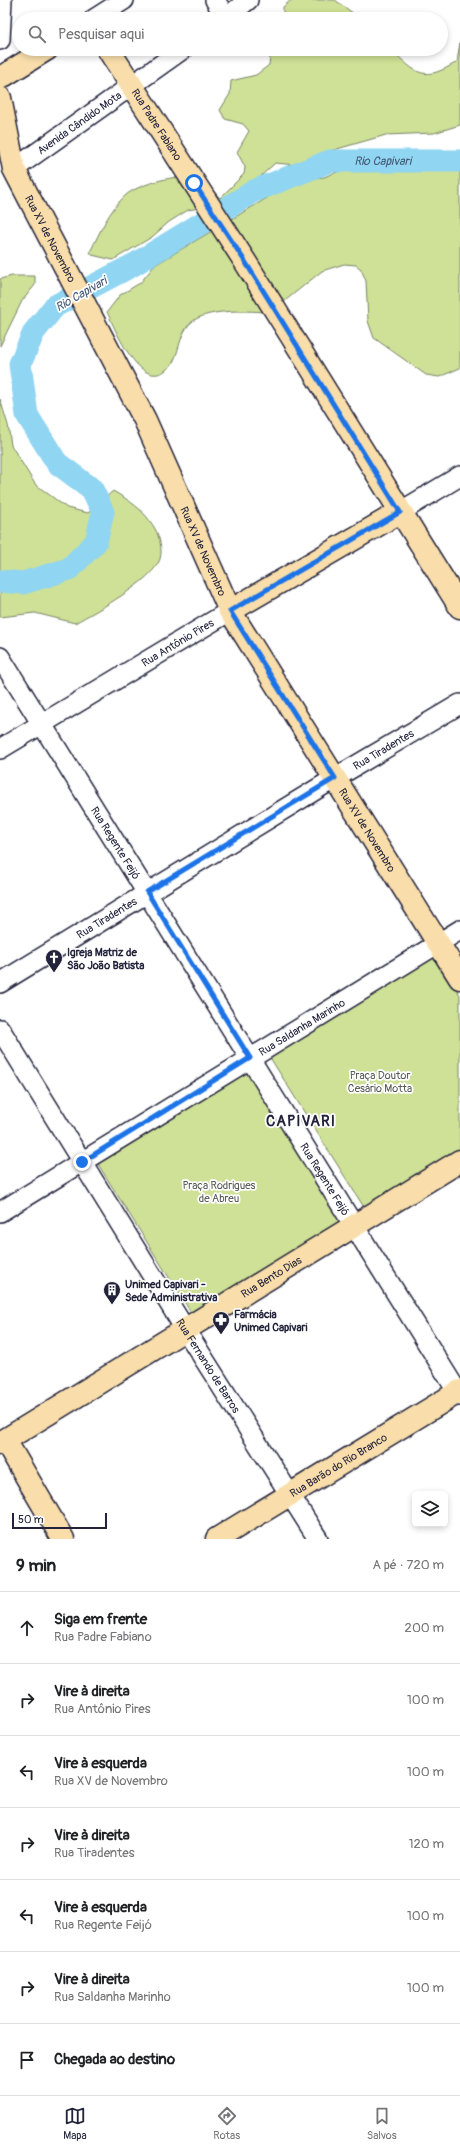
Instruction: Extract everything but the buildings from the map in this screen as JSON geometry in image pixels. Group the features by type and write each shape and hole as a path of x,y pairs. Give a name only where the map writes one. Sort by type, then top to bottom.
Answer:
{"main road":[{"path":"0,78 36,56"},
{"name":"Rua Padre Fabiano","path":"112,56 246,263 460,607"},
{"name":"Rua XV de Novembro","path":"0,98 14,170 66,272 112,354 145,420 230,611 460,978"},
{"name":"Rua Antônio Pires","path":"230,611 400,512"},
{"name":"Rua Bento Dias","path":"2,1438 185,1329 460,1160"},
{"name":"Rua Barão do Rio Branco","path":"217,1539 459,1393"},
{"path":"2,1438 63,1539"}],"street":[{"path":"0,40 2,0"},
{"path":"105,12 124,0"},
{"path":"215,0 222,12"},
{"path":"233,12 248,0"},
{"name":"Avenida Cândido Mota","path":"14,170 173,56"},
{"name":"Rua Antônio Pires","path":"400,512 460,476"},
{"name":"Rua Antônio Pires","path":"0,749 230,611"},
{"name":"Rua Regente Feijó","path":"0,656 459,1393"},
{"name":"Rua Tiradentes","path":"0,982 335,778 460,704"},
{"name":"Rua Saldanha Marinho","path":"0,1212 460,930"},
{"name":"Rua Fernando de Barros","path":"0,1029 185,1329 318,1539"}],"green space":[{"path":"291,0 335,0 351,12 283,12 283,7"},
{"path":"460,42 460,125 434,133 386,135 330,151 310,163 296,165 275,163 261,176 248,192 229,203 188,210 169,222 152,237 113,260 92,255 90,252 110,214 120,201 131,191 158,181 186,177 193,178 204,184 220,198 244,174 245,167 237,152 249,131 243,124 225,119 220,110 230,94 231,81 256,75 269,65 270,56 398,56 415,70 428,74 446,68 457,62"},
{"path":"391,164 460,167 460,368 439,377 426,375 374,338 368,321 366,281 361,269 356,265 344,264 322,271 286,300 277,313 236,311 214,313 196,319 186,328 172,365 166,370 156,374 147,372 138,365 130,355 122,343 107,312 120,295 140,283 155,265 292,183 302,179 324,177 345,169"},
{"path":"12,276 35,276 35,285 22,301 0,346 0,279"},
{"path":"0,399 8,425 11,445 35,484 67,508 88,513 113,491 141,510 154,527 159,538 161,555 155,568 135,586 109,604 75,623 35,613 0,617"},
{"name":"Praça Doutor Cesário Motta","path":"434,953 460,995 460,1154 367,1212 269,1056"},
{"name":"Praça Rodrigues de Abreu","path":"245,1068 341,1222 192,1314 96,1161"}],"waterway":[{"name":"Rio Capivari","path":"0,581 23,583 69,569 96,542 103,512 92,489 57,463 27,415 20,364 34,332 55,306 135,264 254,191 330,161 460,161"}],"place":[{"name":"Igreja Matriz de São João Batista","path":"54,973"},
{"name":"Unimed Capivari - Sede Administrativa","path":"112,1305"},
{"name":"Farmácia Unimed Capivari","path":"221,1335"}],"district":[{"name":"CAPIVARI","path":"301,1121"}],"route":[{"path":"82,1162 250,1058 147,892 335,778 230,611 400,512 246,263 194,183"}]}
